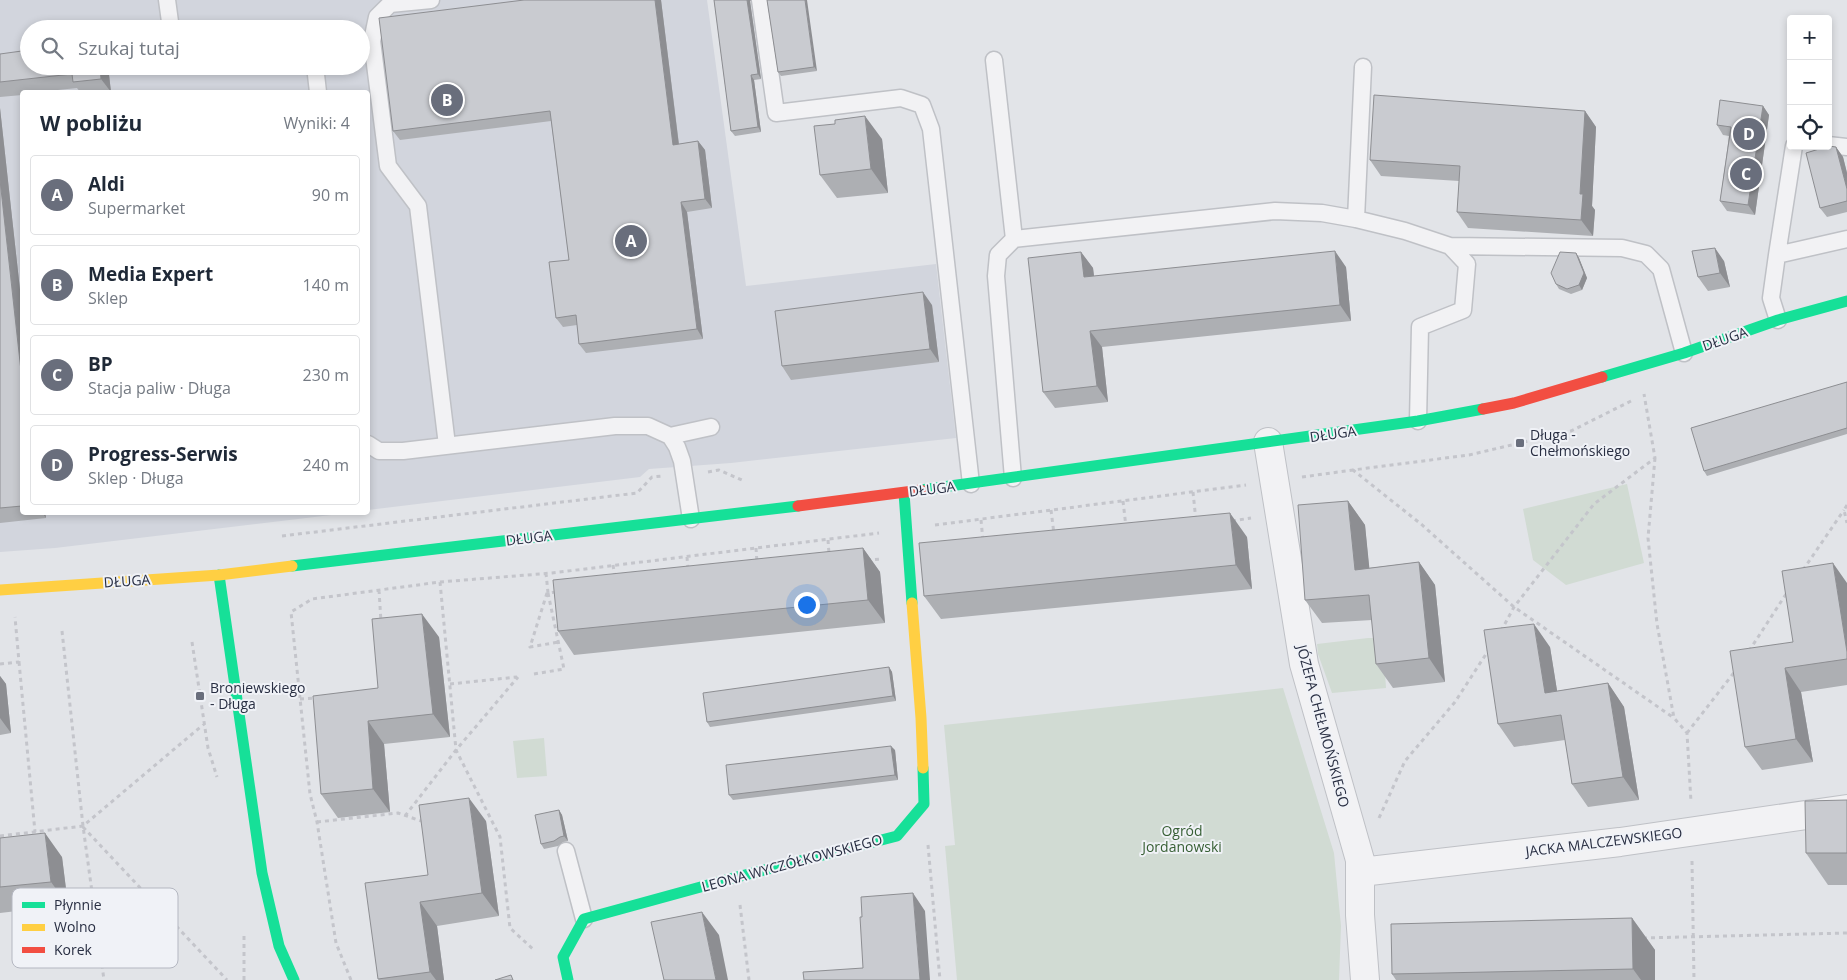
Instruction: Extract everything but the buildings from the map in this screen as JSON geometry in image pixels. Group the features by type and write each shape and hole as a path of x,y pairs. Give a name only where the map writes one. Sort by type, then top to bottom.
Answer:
{"street":[{"name":"DŁUGA","path":"0,590 219,575 691,519 971,484 1418,421 1514,403 1684,353 1778,320 1847,301"},
{"name":"JÓZEFA CHEŁMOŃSKIEGO","path":"1268,442 1304,664 1361,866 1360,915 1365,980"},
{"name":"LEONA WYCZÓŁKOWSKIEGO","path":"584,919 897,836 924,804 921,718 904,493"},
{"path":"219,575 262,873 280,946 294,980"},
{"name":"JACKA MALCZEWSKIEGO","path":"1361,866 1620,842 1691,819 1847,809"},
{"path":"568,980 563,957 584,919"}],"lane":[{"path":"167,0 170,20"},
{"path":"431,0 390,4 377,17 372,41 388,166 418,206 446,445"},
{"path":"760,0 776,113 901,98 922,105 931,129 971,484"},
{"path":"994,60 1014,239"},
{"path":"1356,219 1363,67"},
{"path":"316,75 318,90"},
{"path":"1832,145 1847,147"},
{"path":"1778,320 1772,298 1793,150"},
{"path":"1013,478 996,276 998,255 1014,239 1275,211 1322,213 1356,219 1450,246 1622,248 1646,254 1661,269 1684,353"},
{"path":"1777,255 1847,239"},
{"path":"1418,421 1420,327 1463,310 1467,264 1450,246"},
{"path":"370,445 379,451 403,451 615,426 648,426 670,436 677,447 684,475 691,519"},
{"path":"670,436 711,427"},
{"path":"566,851 584,919"}],"path":[{"path":"1644,394 1655,458 1648,538 1657,624 1674,718"},
{"path":"1571,431 1469,455 1353,470 1421,524 1514,607 1674,718 1688,733"},
{"path":"1498,635 1514,607 1594,504 1655,458"},
{"path":"282,536 637,493 652,477 719,470 742,482 752,480"},
{"path":"1193,492 1197,524"},
{"path":"1123,501 1126,532"},
{"path":"1802,572 1847,505"},
{"path":"1051,510 1054,538"},
{"path":"1844,510 1847,524"},
{"path":"1225,521 1280,515"},
{"path":"981,520 984,546"},
{"path":"828,540 829,556"},
{"path":"756,548 758,571"},
{"path":"860,561 909,556"},
{"path":"687,557 688,578"},
{"path":"613,565 616,579"},
{"path":"534,674 564,669 548,593 546,573"},
{"path":"351,980 336,943 317,822 310,794 290,612 312,599 440,582 456,750 488,817 500,837 510,928 539,954"},
{"path":"1748,651 1791,587"},
{"path":"379,590 381,628"},
{"path":"548,593 558,592"},
{"path":"548,593 530,647 559,642"},
{"path":"62,631 91,888"},
{"path":"17,635 35,832"},
{"path":"192,642 208,748"},
{"path":"1361,866 1405,761 1455,702 1489,650"},
{"path":"0,664 19,662"},
{"path":"1694,980 1688,733 1738,668"},
{"path":"406,816 456,750 518,677 450,684"},
{"path":"300,699 319,698"},
{"path":"0,836 83,826 204,724"},
{"path":"317,822 398,813 427,823"},
{"path":"83,826 141,888"},
{"path":"930,876 940,980"},
{"path":"740,906 749,980"},
{"path":"178,928 227,980"},
{"path":"1634,938 1847,933"}],"shaded area":[{"path":"0,0 707,0 746,286 936,264 956,438 731,463 649,469 640,477 370,510 370,90 20,90 20,515 331,515 55,548 0,552"}],"green space":[{"path":"1627,484 1644,563 1566,585 1533,560 1523,509"},
{"path":"1375,638 1383,643 1386,688 1332,693 1318,654 1317,644"},
{"name":"Ogród Jordanowski","path":"1283,688 1334,853 1341,926 1339,980 957,980 945,846 955,845 944,725"},
{"path":"544,738 547,776 517,778 513,741"}],"traffic: fast":[{"path":"1602,377 1684,353 1778,320 1847,301"},
{"path":"921,490 1418,421 1483,409"},
{"path":"904,493 912,603"},
{"path":"292,566 798,506"},
{"path":"219,575 262,873 279,946 294,980"},
{"path":"568,980 563,957 584,919 897,836 924,804 923,768"}],"traffic: slow":[{"path":"0,590 219,575 292,566"},
{"path":"912,603 923,768"}],"traffic: jam":[{"path":"1483,409 1514,403 1602,377"},
{"path":"798,506 921,490"}],"place":[{"name":"Media Expert","path":"447,100"},
{"name":"Progress-Serwis","path":"1749,134"},
{"name":"BP","path":"1746,174"},
{"name":"Aldi","path":"631,241"},
{"name":"Długa - Chełmońskiego","path":"1520,443"},
{"name":"Broniewskiego - Długa","path":"200,696"}]}
